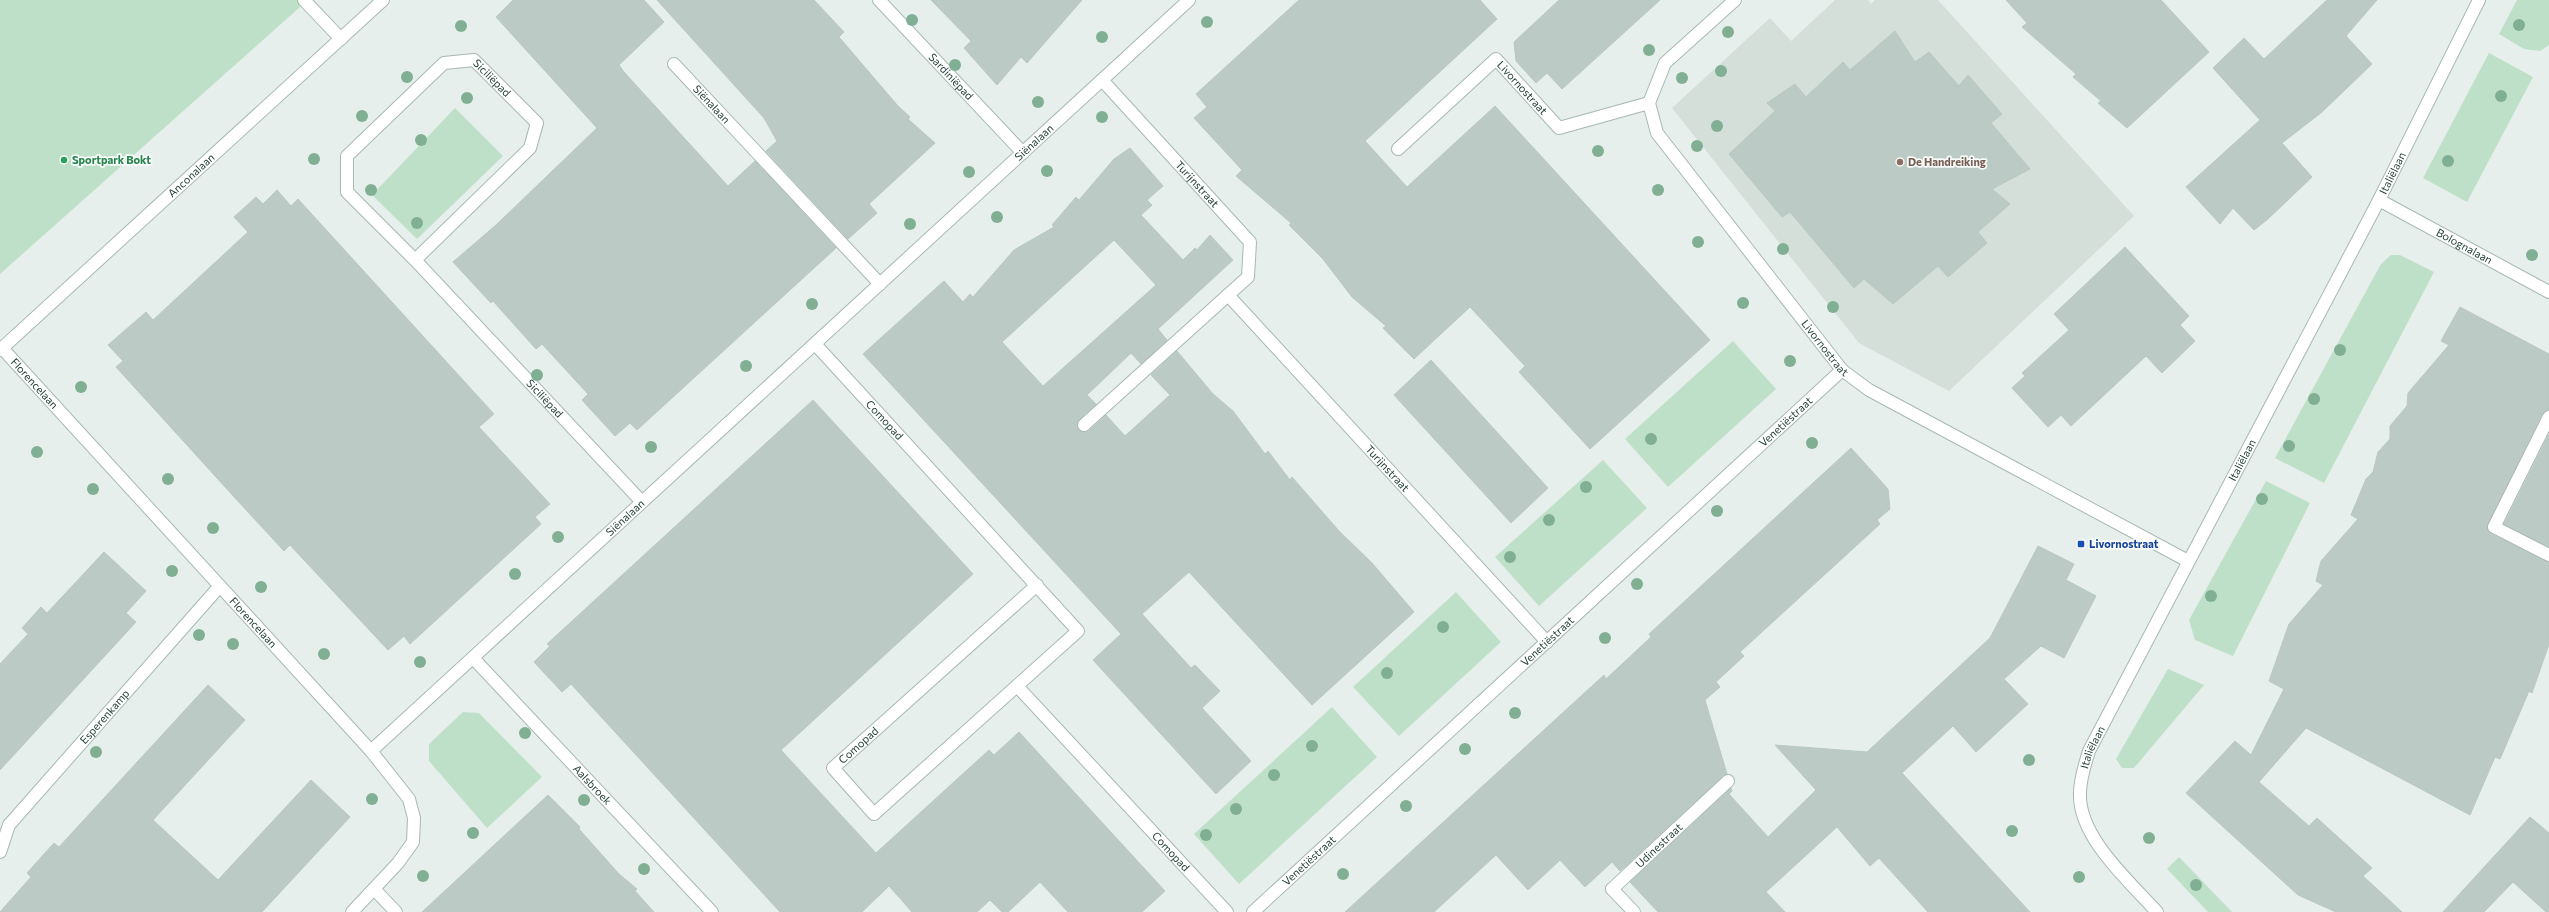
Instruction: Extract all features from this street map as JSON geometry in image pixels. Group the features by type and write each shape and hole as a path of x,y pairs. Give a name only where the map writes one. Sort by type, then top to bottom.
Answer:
{"street":[{"path":"304,0 341,39"},
{"name":"Anconalaan","path":"1,349 383,0"},
{"name":"Sardiniëpad","path":"879,0 1023,153"},
{"name":"Siënalaan","path":"371,752 1189,0"},
{"path":"1650,103 1665,64 1735,0"},
{"name":"Italiëlaan","path":"2157,912 2099,846 2088,828 2080,795 2082,774 2089,751 2379,200 2479,0"},
{"name":"Livornostraat","path":"1398,149 1496,59 1559,128 1650,103 1657,133 1842,370 1869,390 2188,561"},
{"name":"Siciliëpad","path":"415,260 530,148 537,123 474,60 444,63 346,156 347,192 415,260 642,502"},
{"name":"Siënalaan","path":"674,64 880,284"},
{"name":"Turijnstraat","path":"1084,425 1248,277 1250,242 1102,80"},
{"name":"Bolognalaan","path":"2379,200 2549,292"},
{"name":"Turijnstraat","path":"1228,294 1547,642"},
{"name":"Comopad","path":"815,344 1037,585 1078,631 874,814 833,768 1037,585"},
{"name":"Florencelaan","path":"1,349 371,752 409,799 414,818 412,842 398,863 352,912"},
{"name":"Venetiëstraat","path":"1253,912 1842,370"},
{"path":"2549,417 2494,527 2549,555"},
{"name":"Esperenkamp","path":"0,852 9,825 219,587"},
{"name":"Aalsbroek","path":"472,658 712,912"},
{"name":"Comopad","path":"1017,686 1227,912"},
{"name":"Udinestraat","path":"1634,912 1612,889 1728,781"},
{"path":"374,888 396,912"}],"shaded area":[{"name":"De Handreiking","path":"1835,0 1868,0 1871,4 1875,0 1938,0 2134,216 1949,391 1859,343 1672,108 1770,18 1791,41"}],"green space":[{"name":"Sportpark Bokt","path":"0,0 308,0 0,274"},
{"path":"2517,0 2549,0 2549,45 2540,51 2524,49 2499,34"},
{"path":"2489,53 2533,77 2467,202 2423,178"},
{"path":"455,108 503,156 417,239 372,195"},
{"path":"2391,255 2400,255 2434,272 2324,483 2275,458 2381,264"},
{"path":"1733,341 1776,389 1668,487 1625,439"},
{"path":"1603,460 1647,508 1539,606 1495,557"},
{"path":"2266,481 2310,503 2233,656 2195,640 2189,620"},
{"path":"1456,592 1501,642 1399,736 1353,687"},
{"path":"2168,669 2204,685 2134,768 2122,768 2116,759"},
{"path":"1332,707 1377,757 1239,884 1194,834"},
{"path":"463,712 479,713 542,777 487,828 429,761 429,744"},
{"path":"2179,857 2232,912 2208,912 2167,869"}],"building":[{"path":"513,0 644,0 664,22 619,65 624,72 728,186 755,161 836,248 637,430 630,423 615,436 582,400 588,394 542,344 536,349 493,301 491,303 453,262 496,225 597,128 496,17"},
{"path":"657,0 814,0 844,32 839,37 898,106 910,117 908,119 935,143 869,204 877,213 848,239 766,151 777,141 764,118"},
{"path":"931,0 1082,0 1027,63 1021,57 997,85 964,48 971,41"},
{"path":"1299,0 1480,0 1497,19 1365,141 1407,187 1495,106 1710,340 1590,449 1519,372 1525,366 1470,307 1414,359 1383,328 1386,326 1352,297 1323,259 1289,225 1291,223 1236,176 1242,170 1194,118 1207,107 1196,94"},
{"path":"1559,0 1660,0 1562,89 1547,73 1536,83 1516,61 1514,42"},
{"path":"2006,0 2161,0 2209,52 2127,128 2098,103 2101,101 2073,77 2076,74 2022,27 2027,23"},
{"path":"2327,0 2377,0 2346,36 2372,64 2322,112 2282,143 2312,177 2268,219 2254,230 2233,208 2220,224 2186,187 2260,120 2213,68 2244,38 2264,59"},
{"path":"1895,31 1915,62 1929,52 1959,86 1968,75 2002,114 1991,123 2030,169 1992,189 2010,204 1978,232 1987,243 1948,277 1938,266 1893,304 1864,279 1854,288 1790,212 1782,217 1729,154 1775,111 1767,103 1795,84 1806,97 1843,62 1850,70"},
{"path":"1130,148 1163,186 1147,200 1152,205 1141,215 1183,260 1195,248 1197,250 1210,235 1233,260 1158,329 1167,340 1141,364 1131,353 1087,395 1096,404 1079,420 1078,430 1082,432 1089,431 1106,415 1125,436 1170,395 1151,375 1177,351 1213,394 1233,411 1265,454 1268,451 1290,480 1292,477 1339,531 1372,563 1414,612 1312,705 1189,572 1142,614 1191,668 1195,665 1220,691 1202,708 1251,761 1216,794 1093,660 1121,634 863,354 944,281 963,302 970,294 973,297 1014,250 1054,227 1052,225 1076,197 1079,200 1114,159","holes":["1114,240 1156,285 1043,386 1002,342"]},
{"path":"277,190 291,206 298,199 494,414 479,427 550,504 535,517 541,524 410,644 404,636 388,650 290,545 284,551 236,499 116,367 123,361 108,345 146,312 153,320 248,232 234,217 256,197 263,204"},
{"path":"2125,247 2189,316 2180,325 2195,341 2162,373 2146,356 2071,426 2061,415 2048,427 2012,388 2025,376 2022,373 2069,330 2054,314"},
{"path":"2460,307 2549,354 2549,410 2542,414 2487,527 2491,534 2549,562 2549,644 2532,693 2529,691 2500,759 2495,757 2470,815 2306,728 2259,782 2309,826 2317,818 2372,868 2363,876 2402,912 2336,912 2298,895 2186,793 2235,741 2251,755 2284,689 2269,681 2289,624 2323,585 2316,581 2321,561 2358,519 2351,515 2366,479 2373,472 2378,452 2390,439 2390,426 2407,406 2408,393 2449,345 2441,341"},
{"path":"1431,360 1548,488 1511,523 1394,395"},
{"path":"813,400 973,574 781,750 876,853 989,750 994,755 1019,732 1165,891 1142,912 1068,912 1040,882 1008,912 1002,912 990,900 977,912 912,912 889,886 862,912 780,912 571,684 562,692 534,662 550,646 547,644"},
{"path":"2549,434 2549,547 2504,524"},
{"path":"1851,448 1888,489 1890,509 1877,520 1880,524 1740,652 1744,656 1716,682 1720,687 1705,700 1727,774 1620,871 1612,862 1585,887 1560,860 1528,890 1496,855 1434,912 1345,912 1604,675 1606,679 1651,637 1649,634"},
{"path":"2038,546 2074,564 2066,580 2096,596 2064,658 2041,646 2004,679 2028,704 1976,752 1953,726 1902,773 2030,912 1928,912 1879,858 1870,866 1837,827 1766,892 1785,912 1658,912 1630,882 1731,788 1732,791 1729,794 1768,837 1816,790 1775,745 1867,752 1990,638"},
{"path":"104,552 146,591 126,613 136,622 0,770 0,664 28,634 22,628 41,607 47,613"},
{"path":"208,685 245,720 153,820 218,880 311,780 350,817 262,912 0,912 31,877 27,873 54,843 59,847"},
{"path":"548,795 580,827 579,829 619,874 637,889 635,891 654,912 422,912"},
{"path":"2530,817 2549,833 2549,912 2546,912 2513,882 2484,912 2443,912"}],"place":[{"name":"Sportpark Bokt","path":"64,160"},
{"name":"De Handreiking","path":"1900,162"},
{"name":"Livornostraat","path":"2081,544"}]}
